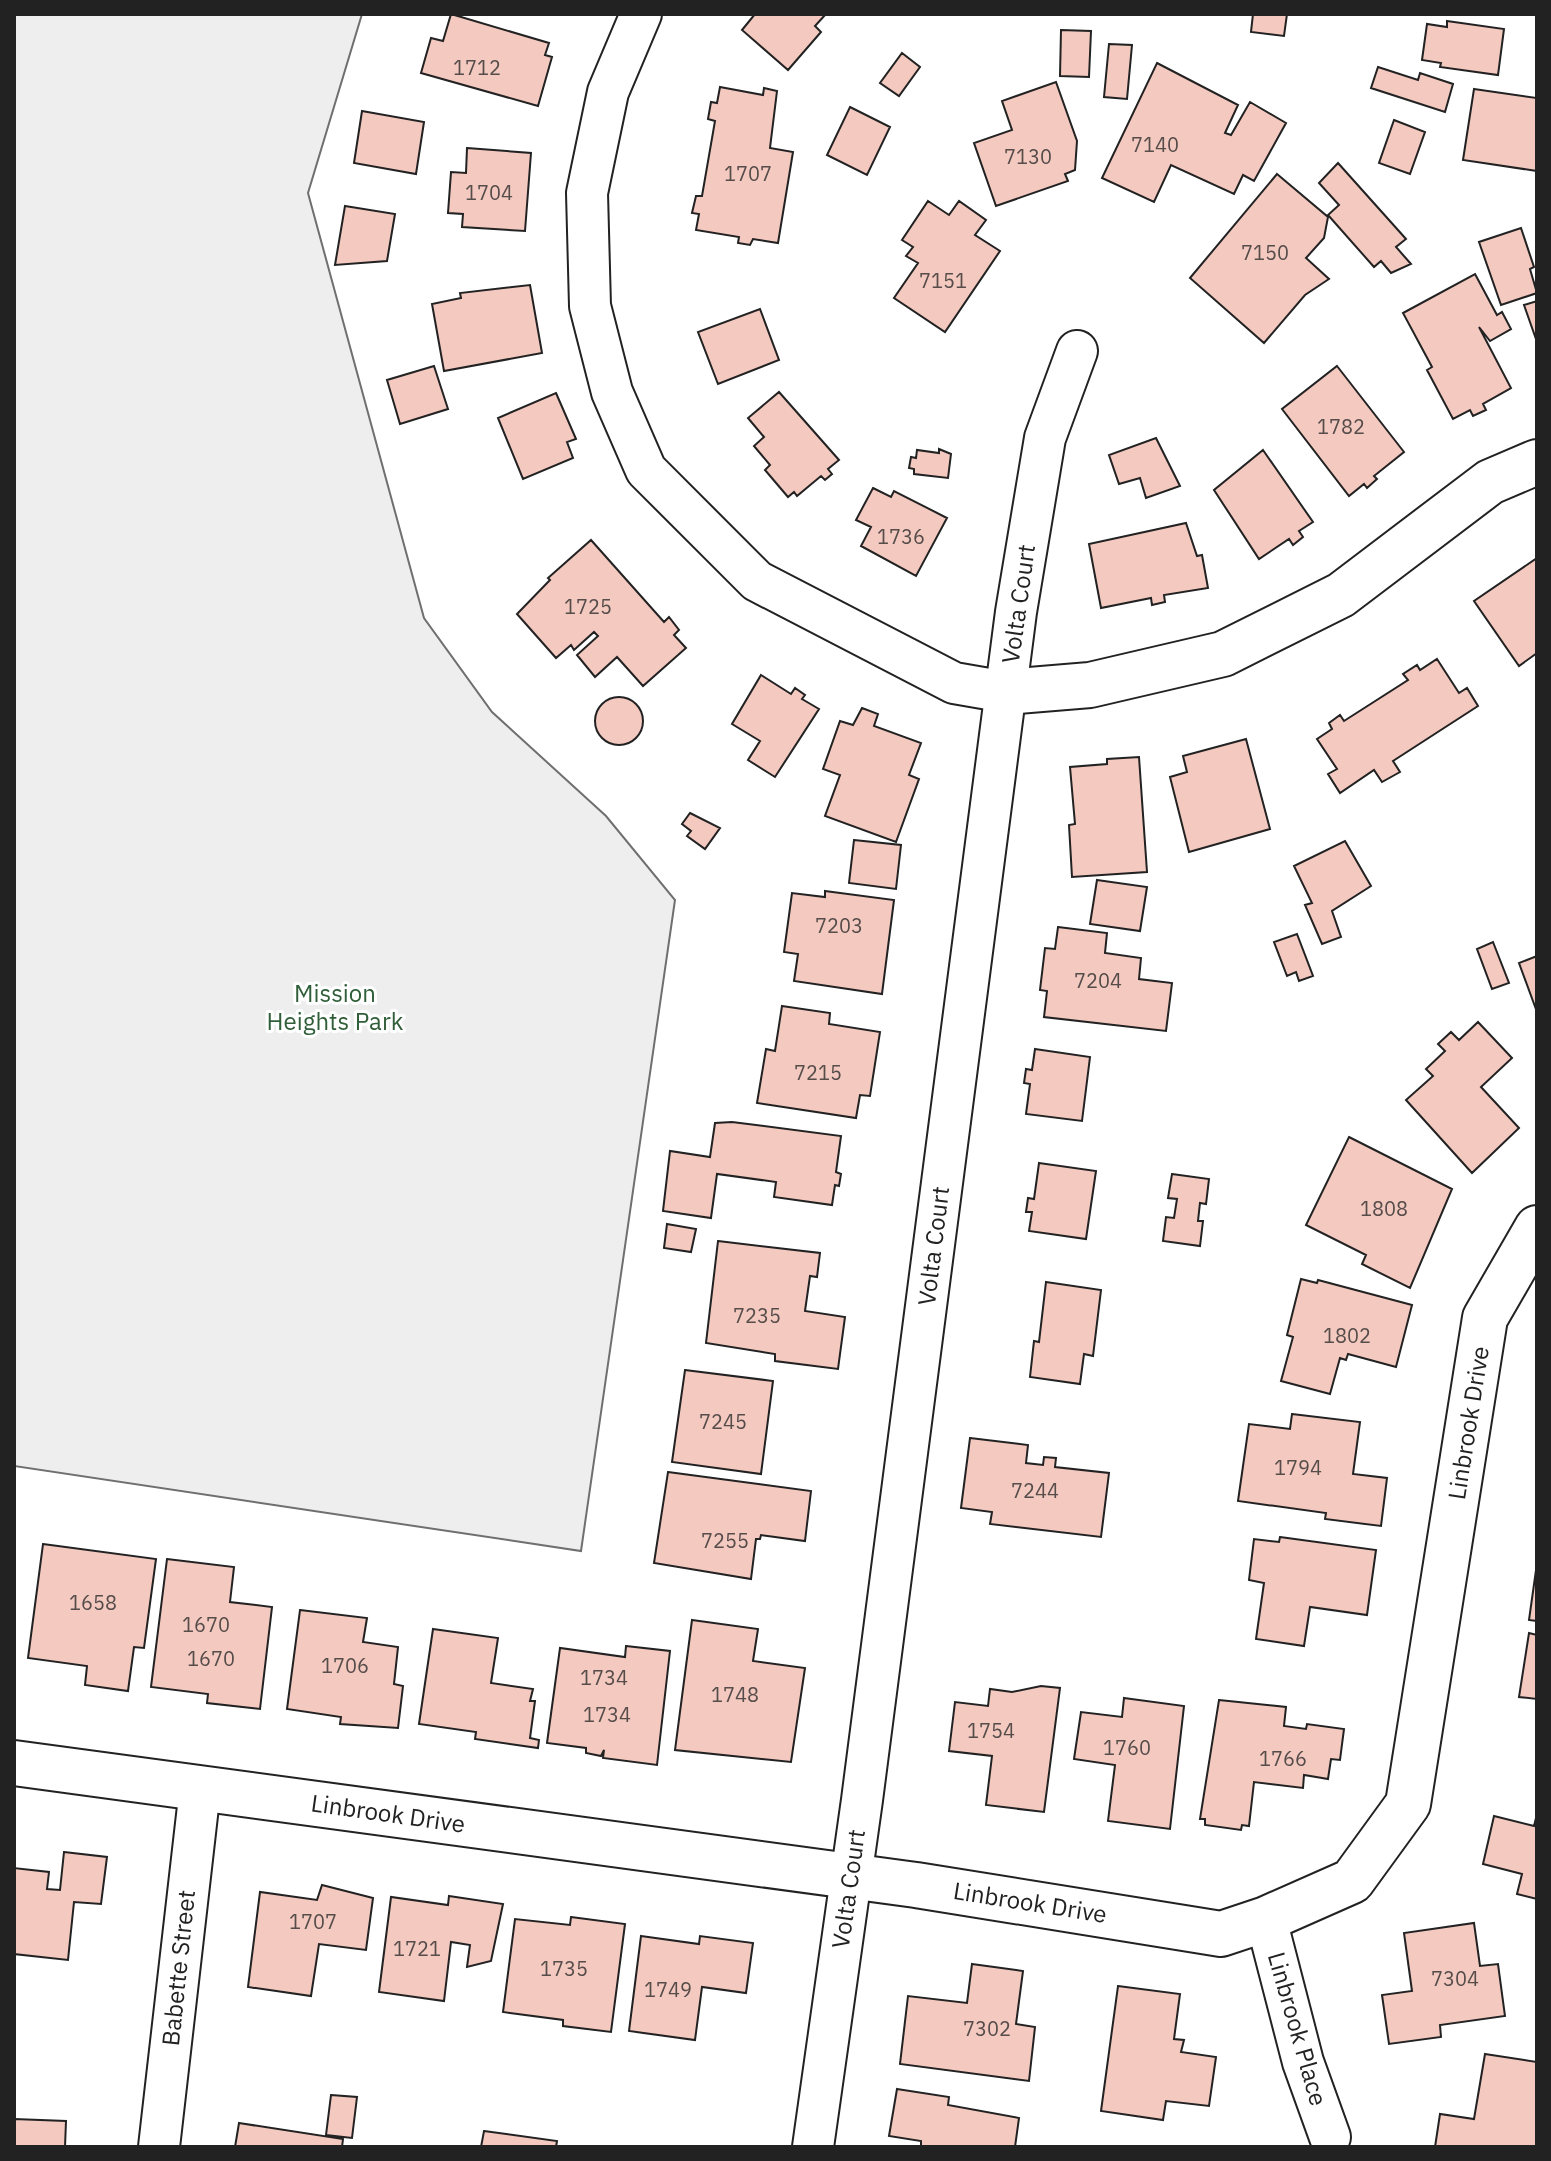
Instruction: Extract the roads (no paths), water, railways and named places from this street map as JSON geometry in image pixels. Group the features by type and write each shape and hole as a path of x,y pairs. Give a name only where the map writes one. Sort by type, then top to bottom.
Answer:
{"street":[{"path":"641,14 608,92 587,193 590,306 612,392 646,470 757,581 954,683 1006,692 1090,685 1223,654 1341,595 1490,482 1537,462"},
{"name":"Volta Court","path":"813,2147 1006,692 1045,438 1077,351"},
{"name":"Linbrook Drive","path":"14,1763 851,1876 1221,1934 1266,1919 1352,1881 1408,1804 1485,1318 1537,1228"},
{"name":"Babette Street","path":"159,2147 200,1789"},
{"name":"Linbrook Place","path":"1266,1919 1303,2062 1330,2137"}],"park label":[{"name":"Mission Heights Park","path":"335,1008"}]}
